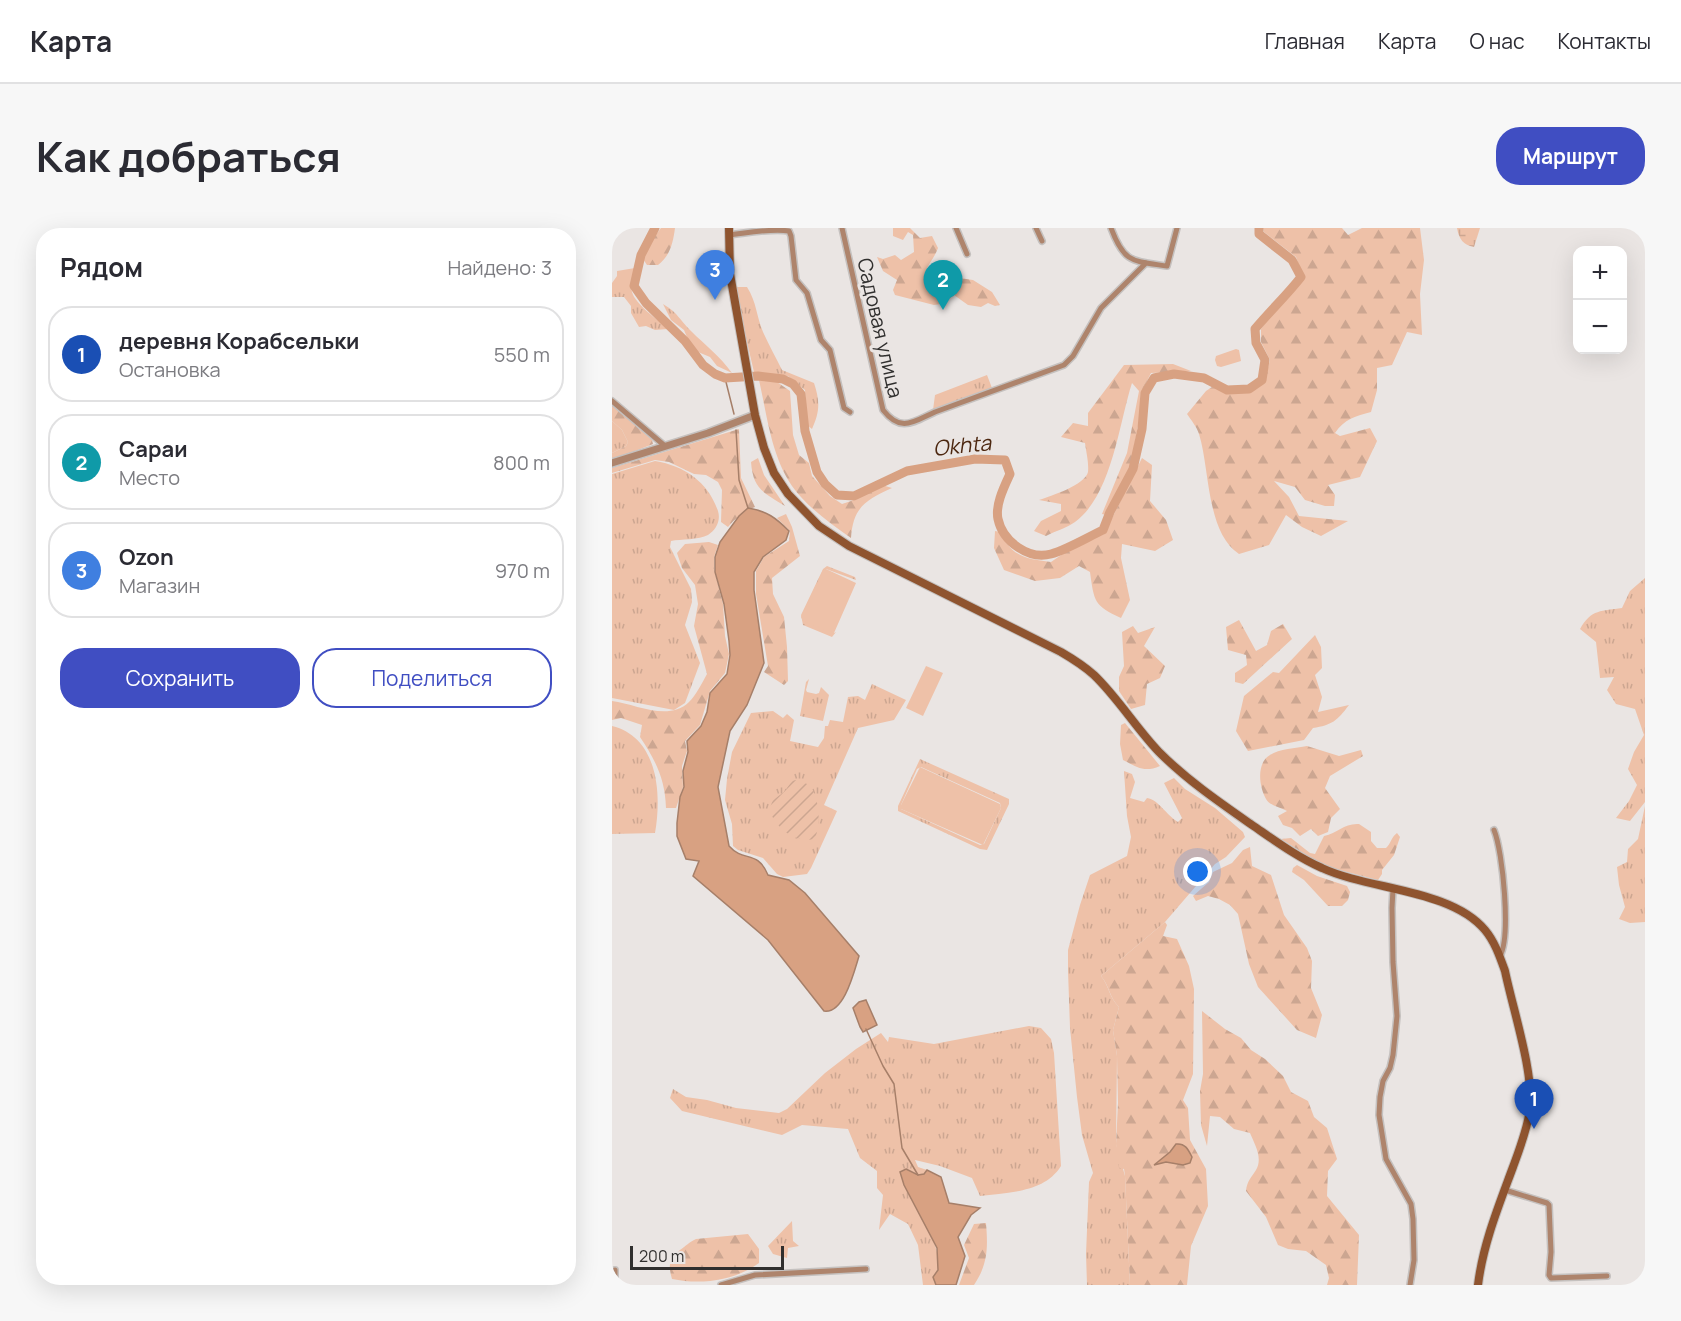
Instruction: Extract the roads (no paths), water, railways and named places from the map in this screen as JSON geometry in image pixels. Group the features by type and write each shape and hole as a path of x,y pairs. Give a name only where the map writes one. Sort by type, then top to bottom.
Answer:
{"main road":[{"path":"729,231 730,274 744,359 764,448 774,473 788,494 819,526 865,555 1081,664 1095,676 1158,750 1185,776 1293,852 1322,868 1461,910 1486,931 1500,956 1530,1092 1526,1132 1487,1241 1478,1285"}],"street":[{"name":"Садовая улица","path":"842,228 883,410 890,419 903,424 917,422 935,412 1064,365 1073,356 1101,308 1146,263"},
{"path":"956,228 967,254"},
{"path":"1036,228 1042,241"},
{"path":"1111,228 1119,249 1134,260 1167,266 1177,228"},
{"path":"729,231 783,229 789,231 796,279 807,293 820,340 830,350 844,408 850,412"},
{"path":"612,401 665,446"},
{"path":"612,463 755,415"},
{"path":"1494,830 1506,909 1503,949 1500,956"},
{"path":"1394,889 1393,951 1397,1016 1393,1054 1390,1068 1383,1081 1379,1115 1386,1159 1411,1204 1414,1260 1410,1285"},
{"path":"1505,1190 1549,1205 1551,1252 1549,1275 1551,1278 1607,1276"},
{"path":"721,1285 755,1275 866,1269"},
{"path":"615,1270 615,1285"}],"waterway":[{"name":"Okhta","path":"655,228 641,255 634,286 646,303 685,341 703,365 715,374 725,378 758,376 783,379 793,384 801,394 805,431 817,472 825,484 837,495 854,496 907,471 975,459 1005,460 1010,474 998,508 997,514 1001,527 1005,535 1018,547 1026,552 1043,555 1063,550 1103,530 1133,469 1142,429 1145,393 1154,378 1174,374 1204,378 1227,390 1249,389 1262,380 1265,360 1256,343 1255,329 1301,277 1292,260 1259,234 1259,228"},
{"path":"725,378 734,414"},
{"path":"736,430 739,480 748,508"},
{"path":"866,1029 894,1084 902,1148 918,1175"}],"place":[{"name":"Ozon","path":"715,300"},
{"name":"Сараи","path":"943,310"},
{"name":"деревня Корабсельки","path":"1534,1129"}]}
